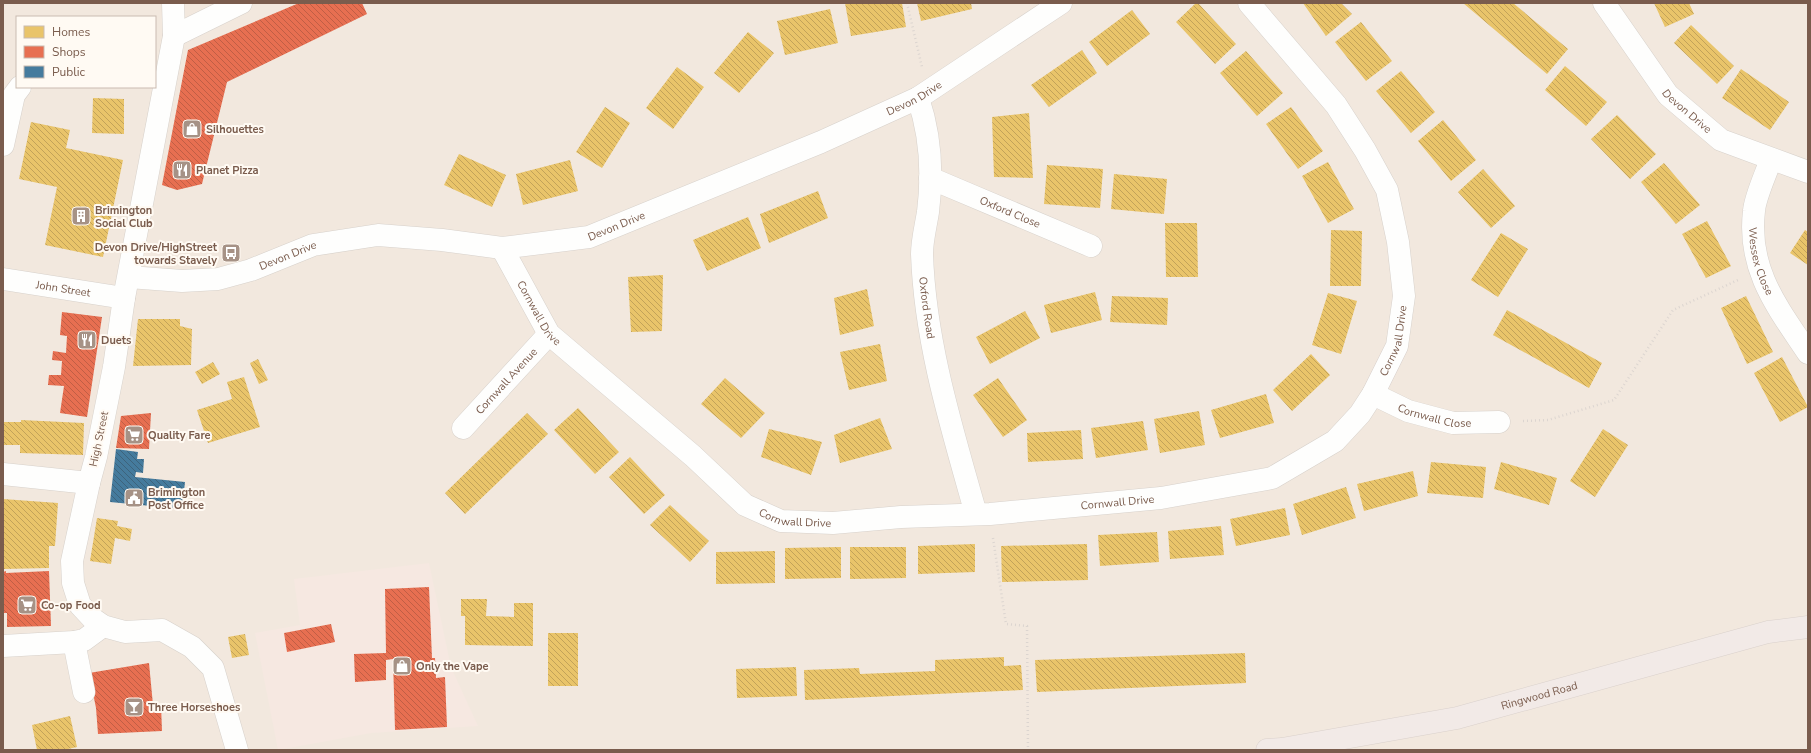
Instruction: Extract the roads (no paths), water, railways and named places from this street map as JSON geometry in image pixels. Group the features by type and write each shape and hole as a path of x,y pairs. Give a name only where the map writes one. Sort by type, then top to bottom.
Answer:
{"highway":[{"name":"Ringwood Road","path":"1278,750 1457,718 1768,632 1808,627"}],"street":[{"name":"High Street","path":"172,3 166,49 129,277 124,298 114,367 96,457 72,561 73,584 80,604 93,619 103,626 125,632 162,630 192,647 212,668 237,750"},
{"path":"166,49 241,3"},
{"name":"Devon Drive","path":"129,277 182,281 218,279 251,270 313,244 378,235 442,240 502,248 589,237 821,142 923,95 1061,3"},
{"name":"Cornwall Drive","path":"502,248 549,334 693,456 745,504 781,521 833,523 901,517 983,514 1161,498 1272,478 1335,441 1360,414 1374,394 1397,346 1404,296 1398,242 1387,190 1366,150 1336,105 1249,3"},
{"name":"Devon Drive","path":"1604,3 1668,95 1721,140 1808,172"},
{"path":"3,145 14,95 19,88"},
{"name":"Oxford Road","path":"923,95 931,156 928,210 922,252 930,334 948,416 983,514"},
{"name":"Wessex Close","path":"1771,159 1754,210 1754,236 1759,271 1776,306 1808,353"},
{"name":"Oxford Close","path":"930,178 1091,246"},
{"name":"John Street","path":"3,279 124,298"},
{"name":"Cornwall Avenue","path":"463,428 549,334"},
{"name":"Cornwall Close","path":"1374,394 1408,411 1453,423 1499,422"},
{"path":"3,474 89,483"},
{"path":"3,646 74,642 84,640 103,626"},
{"path":"74,642 84,692"}],"place":[{"name":"Silhouettes","path":"192,129"},
{"name":"Planet Pizza","path":"182,170"},
{"name":"Brimington Social Club","path":"81,216"},
{"name":"Devon Drive/HighStreet towards Stavely","path":"231,253"},
{"name":"Duets","path":"87,340"},
{"name":"Quality Fare","path":"134,435"},
{"name":"Brimington Post Office","path":"134,498"},
{"name":"Co-op Food","path":"27,605"},
{"name":"Only the Vape","path":"402,666"},
{"name":"Three Horseshoes","path":"134,707"}]}
